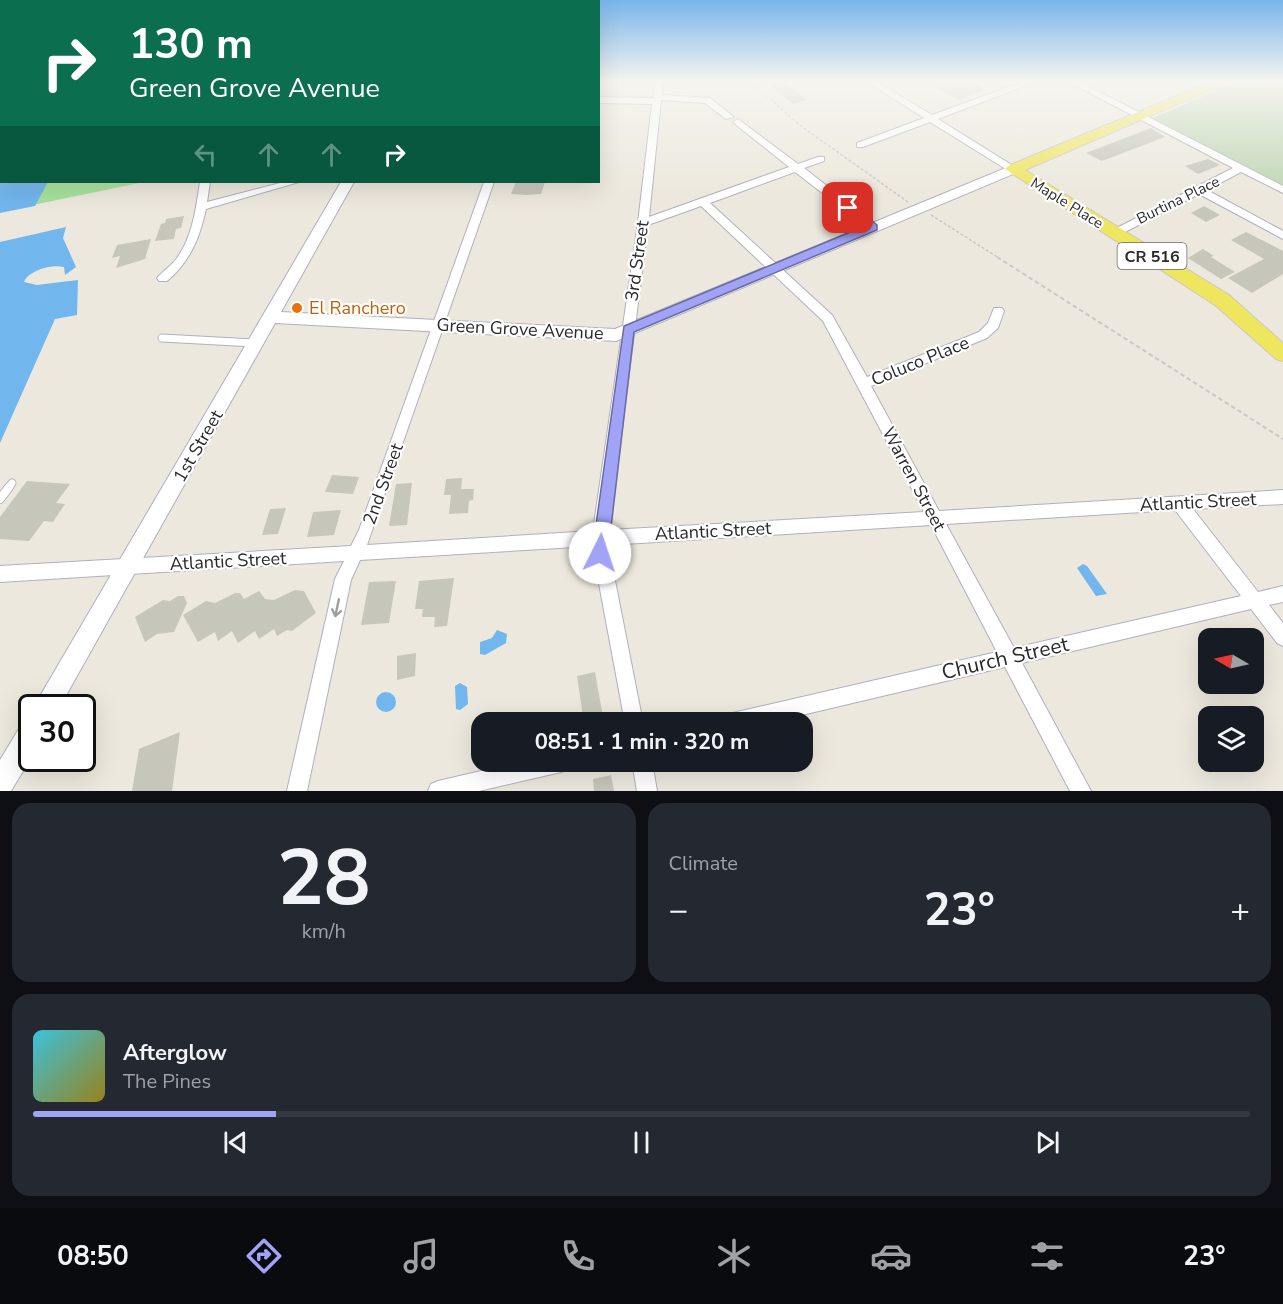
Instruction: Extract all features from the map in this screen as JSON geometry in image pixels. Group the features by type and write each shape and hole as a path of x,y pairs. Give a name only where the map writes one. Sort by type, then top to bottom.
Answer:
{"main road":[{"name":"Green Grove Avenue","path":"1014,169 1133,119"},
{"name":"Maple Place","path":"1014,169 1222,300 1280,349"}],"street":[{"name":"3rd Street","path":"632,712 600,553 600,538 643,223 655,119"},
{"path":"733,119 873,227"},
{"path":"860,145 930,119"},
{"name":"Maple Place","path":"930,119 1014,169"},
{"path":"1146,119 1283,190"},
{"path":"643,223 821,159"},
{"name":"Burtina Place","path":"1115,233 1242,168"},
{"name":"Green Grove Avenue","path":"271,316 616,335 1014,169"},
{"path":"163,278 188,250 201,207 205,183"},
{"path":"201,207 290,183"},
{"name":"1st Street","path":"53,694 346,183"},
{"name":"2nd Street","path":"297,791 344,579 356,553 440,325 489,183"},
{"path":"1199,190 1283,236"},
{"name":"Warren Street","path":"703,202 828,318 1081,791"},
{"name":"Coluco Place","path":"864,384 983,335 994,326 998,311"},
{"name":"Atlantic Street","path":"0,574 1283,497"},
{"path":"1179,502 1283,637"},
{"name":"Church Street","path":"776,712 1283,594"},
{"path":"0,784 18,754"},
{"path":"438,791 519,772"},
{"path":"644,772 647,791"}],"lane":[{"path":"162,338 256,343"},
{"path":"0,500 12,483"}],"path":[{"path":"793,119 920,208 1283,439"}],"green space":[{"path":"1155,119 1283,119 1283,185"},
{"path":"45,183 139,183 28,206"}],"water":[{"path":"0,183 47,183 35,206 0,213"},
{"path":"66,227 63,238 76,267 65,275 64,267 53,266 41,269 31,274 24,282 37,285 78,280 77,315 55,319 0,443 0,242"},
{"path":"1083,564 1087,566 1107,594 1096,596 1077,568"},
{"path":"497,630 507,634 506,643 485,655 480,654 480,642 492,638"},
{"path":"460,683 467,687 468,704 460,710 456,709 455,686"},
{"path":"382,692 390,692 396,698 396,706 390,712 382,712 376,706 376,698"}],"building":[{"path":"1151,128 1165,137 1102,161 1086,153"},
{"path":"1208,159 1220,165 1198,174 1185,166"},
{"path":"516,183 545,183 541,194 511,194"},
{"path":"1204,206 1220,215 1206,222 1191,213"},
{"path":"184,216 181,228 176,229 174,239 155,241 161,224 165,223 166,219"},
{"path":"1246,232 1283,251 1283,274 1252,293 1228,278 1264,259 1231,240"},
{"path":"151,239 145,259 116,268 120,256 112,258 117,245"},
{"path":"1203,249 1214,256 1211,257 1235,272 1221,279 1188,258"},
{"path":"332,475 359,477 353,494 325,492"},
{"path":"462,478 461,489 474,489 473,500 469,501 468,513 449,514 451,495 444,495 446,479"},
{"path":"27,481 70,484 56,503 65,504 53,522 44,521 29,541 0,539 0,517"},
{"path":"412,483 407,525 389,526 396,484"},
{"path":"286,508 278,534 262,535 270,509"},
{"path":"341,510 334,535 307,537 313,512"},
{"path":"454,578 447,626 434,627 435,617 422,617 423,609 415,609 419,581"},
{"path":"396,581 389,623 361,625 369,582"},
{"path":"295,590 304,591 316,613 292,631 287,630 277,636 274,629 259,639 255,631 238,643 232,631 218,641 215,632 198,642 183,615 206,601 215,603 235,593 240,593 244,599 259,591 265,599 274,600"},
{"path":"178,596 184,596 187,603 174,632 157,634 145,642 135,617 163,600 170,601"},
{"path":"416,653 415,676 397,680 397,656"},
{"path":"595,672 602,712 582,712 577,676"},
{"path":"180,732 172,791 132,791 139,749"},
{"path":"611,775 614,791 594,791 593,779"}],"place":[{"name":"El Ranchero","path":"297,308"}],"route":[{"path":"600,553 600,538 628,330 873,227 848,208"}]}
